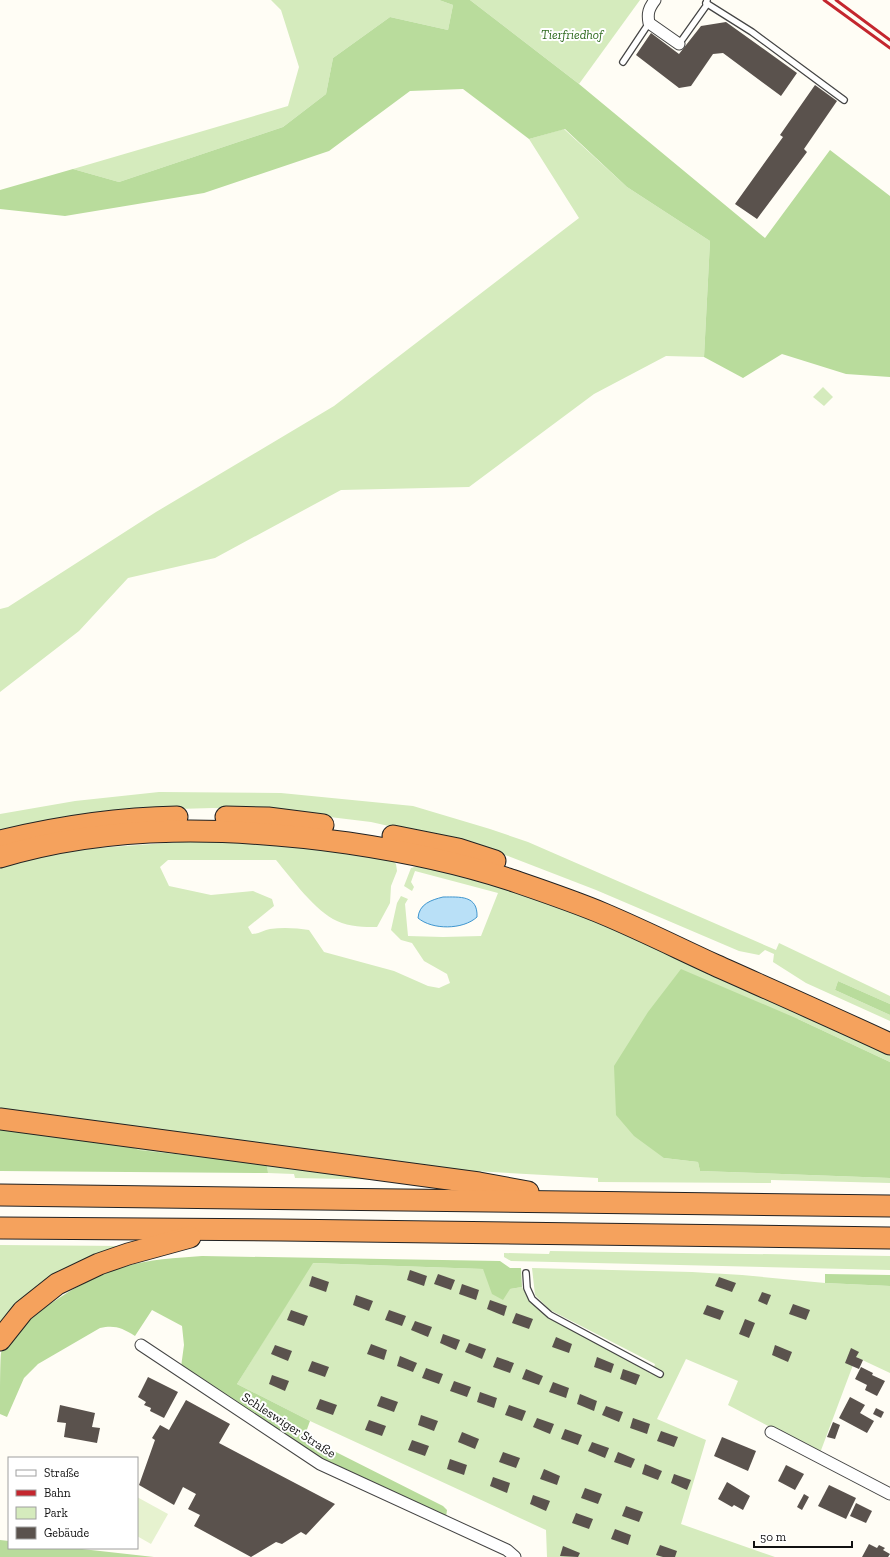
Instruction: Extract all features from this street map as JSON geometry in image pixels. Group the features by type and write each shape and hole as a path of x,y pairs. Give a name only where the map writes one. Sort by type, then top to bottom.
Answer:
{"highway":[{"path":"0,841 42,830 94,823 143,817 198,816 276,819 368,832 458,849 591,895 674,930 890,1028"},
{"path":"0,857 54,843 142,832 194,830 275,834 408,854 506,878 603,914 890,1044"},
{"path":"0,1119 480,1183 588,1202"},
{"path":"0,1195 890,1206"},
{"path":"0,1228 890,1238"},
{"path":"0,1340 23,1311 57,1284 99,1264 128,1254 216,1230"}],"street":[{"path":"655,0 650,6 648,15 649,23 679,44"},
{"name":"Schleswiger Straße","path":"141,1345 320,1464 507,1550 516,1557"},
{"path":"771,1432 890,1494"}],"lane":[{"path":"679,44 707,2 752,32 844,100"},
{"path":"623,62 649,23"},
{"path":"526,1273 527,1288 532,1299 550,1315 660,1374"}],"green space":[{"path":"271,0 439,0 453,5 448,30 390,17 333,58 326,94 283,127 119,182 73,169 288,106 299,67 281,10"},
{"path":"439,0 470,0 579,84 765,238 830,150 890,196 890,377 846,374 782,354 743,378 704,357 710,241 627,187 565,129 529,139 463,89 410,91 329,151 204,193 65,216 0,209 0,190 73,169 119,182 283,127 326,94 333,58 390,17 448,30 453,5"},
{"name":"Tierfriedhof","path":"470,0 640,0 579,84"},
{"path":"564,129 627,187 710,241 704,357 666,356 594,394 469,487 341,490 215,558 128,578 79,631 0,692 0,609 8,607 156,512 334,406 579,218 529,139"},
{"path":"823,387 833,397 824,406 813,397"},
{"path":"159,792 281,793 413,806 490,829 528,842 776,950 779,943 890,996 890,1004 838,981 835,990 890,1015 890,1021 806,983 773,962 774,954 765,950 759,955 739,951 596,890 508,856 460,842 371,822 272,810 213,808 141,810 0,831 0,814 75,801"},
{"path":"194,841 300,846 392,860 396,864 397,871 391,886 390,903 377,927 352,926 329,917 304,894 276,860 168,860 160,867 169,886 211,895 253,891 272,899 274,906 248,927 252,934 280,928 309,930 324,952 394,971 428,986 439,988 450,983 447,974 424,961 412,943 401,940 391,930 397,903 401,896 408,899 405,904 408,936 481,936 498,893 415,871 411,882 414,887 412,891 404,886 411,868 428,866 530,896 581,915 890,1054 890,1062 798,1019 664,1158 698,1162 700,1171 890,1178 890,1183 771,1180 771,1183 598,1182 598,1178 473,1171 396,1163 0,1112 0,866 57,853 97,848"},
{"path":"681,969 798,1019 890,1062 890,1178 700,1171 698,1162 664,1158 634,1136 616,1115 614,1066 648,1012"},
{"path":"838,981 890,1004 890,1015 835,990"},
{"path":"0,1128 129,1146 139,1150 267,1164 268,1173 0,1171"},
{"path":"129,1146 398,1180 295,1178 294,1174 268,1173 267,1164 139,1150"},
{"path":"0,1245 125,1246 0,1326"},
{"path":"550,1251 890,1256 890,1270 511,1261 504,1257 504,1253 549,1254"},
{"path":"202,1256 500,1261 510,1268 521,1268 522,1287 510,1289 503,1300 492,1294 483,1269 313,1263 237,1384 310,1421 306,1432 330,1449 443,1506 447,1510 446,1517 326,1463 181,1367 184,1345 182,1326 152,1310 135,1336 118,1328 100,1328 38,1364 24,1378 7,1417 0,1414 1,1353 18,1331 45,1308 76,1287 109,1272 133,1264 172,1258"},
{"path":"312,1263 483,1269 510,1289 522,1287 530,1302 548,1316 652,1374 655,1364 550,1310 535,1295 532,1268 692,1272 825,1283 890,1286 890,1373 856,1357 820,1453 728,1405 738,1381 686,1359 657,1419 706,1440 681,1524 775,1557 547,1557 546,1530 310,1421 237,1384"},
{"path":"825,1274 890,1275 890,1286 825,1283"},
{"path":"138,1498 168,1514 151,1544 138,1537"},
{"path":"0,1540 8,1541 8,1549 82,1549 154,1557 0,1557"}],"water":[{"path":"443,897 456,897 471,901 477,910 477,917 464,924 448,927 431,925 418,918 421,909 426,903"}],"building":[{"path":"726,22 797,73 781,96 723,53 713,54 691,86 679,88 636,55 651,33 679,54 701,26"},
{"path":"815,85 837,101 804,149 807,152 757,219 735,204 783,137 780,135"},
{"path":"410,1270 427,1276 424,1286 407,1280"},
{"path":"438,1274 455,1280 451,1290 434,1284"},
{"path":"312,1276 329,1282 326,1292 309,1286"},
{"path":"719,1277 736,1283 732,1292 715,1286"},
{"path":"462,1284 479,1290 476,1300 459,1294"},
{"path":"762,1292 771,1295 767,1305 758,1301"},
{"path":"356,1295 373,1301 369,1311 353,1305"},
{"path":"490,1300 507,1306 504,1316 487,1309"},
{"path":"793,1304 810,1310 806,1320 789,1314"},
{"path":"707,1305 724,1311 720,1320 703,1314"},
{"path":"291,1310 308,1316 304,1326 287,1320"},
{"path":"389,1310 406,1316 402,1326 385,1320"},
{"path":"516,1313 533,1319 529,1329 512,1323"},
{"path":"745,1319 755,1323 749,1338 739,1334"},
{"path":"415,1321 432,1327 428,1337 411,1330"},
{"path":"443,1334 460,1340 456,1350 440,1343"},
{"path":"556,1337 572,1344 569,1353 552,1347"},
{"path":"469,1343 486,1349 482,1359 465,1352"},
{"path":"371,1344 387,1350 384,1360 367,1354"},
{"path":"275,1345 292,1351 288,1361 271,1354"},
{"path":"775,1345 792,1352 788,1362 772,1355"},
{"path":"851,1348 859,1352 856,1357 863,1360 859,1369 845,1363"},
{"path":"400,1356 417,1363 413,1372 397,1366"},
{"path":"497,1357 514,1363 510,1373 493,1367"},
{"path":"597,1357 614,1364 611,1373 594,1367"},
{"path":"312,1361 329,1367 325,1377 308,1371"},
{"path":"861,1367 873,1373 872,1375 885,1381 877,1396 865,1390 867,1385 855,1379"},
{"path":"426,1368 443,1374 439,1384 422,1378"},
{"path":"526,1369 543,1376 539,1385 522,1379"},
{"path":"623,1369 640,1375 636,1385 620,1379"},
{"path":"272,1375 289,1381 285,1391 269,1384"},
{"path":"148,1377 178,1392 164,1418 150,1411 151,1408 144,1405 146,1402 138,1397"},
{"path":"454,1381 471,1387 467,1397 450,1391"},
{"path":"553,1382 569,1388 566,1398 549,1392"},
{"path":"480,1392 497,1398 494,1408 477,1402"},
{"path":"580,1394 597,1401 594,1411 577,1404"},
{"path":"381,1396 398,1402 394,1412 377,1406"},
{"path":"850,1397 865,1405 860,1413 874,1421 867,1433 839,1418"},
{"path":"320,1399 337,1405 333,1415 316,1409"},
{"path":"186,1400 230,1424 219,1443 335,1504 306,1535 301,1532 282,1544 276,1542 251,1557 194,1526 200,1515 188,1509 196,1494 183,1487 174,1505 139,1485 155,1440 152,1438 160,1425 169,1430"},
{"path":"60,1405 95,1413 92,1427 100,1428 97,1443 64,1437 66,1423 57,1422"},
{"path":"509,1405 526,1411 522,1421 505,1415"},
{"path":"606,1406 623,1412 619,1422 602,1415"},
{"path":"876,1408 884,1412 881,1418 873,1414"},
{"path":"421,1415 438,1421 434,1431 418,1425"},
{"path":"537,1418 554,1424 550,1434 533,1427"},
{"path":"633,1418 650,1424 647,1434 630,1428"},
{"path":"369,1420 386,1426 382,1436 365,1430"},
{"path":"833,1422 840,1425 835,1439 827,1437"},
{"path":"565,1429 582,1435 578,1445 561,1439"},
{"path":"661,1431 678,1437 674,1447 657,1441"},
{"path":"462,1432 479,1439 475,1449 458,1442"},
{"path":"722,1437 756,1451 748,1471 714,1456"},
{"path":"412,1440 429,1446 425,1456 408,1450"},
{"path":"592,1442 609,1448 605,1458 588,1451"},
{"path":"503,1452 520,1458 516,1468 499,1462"},
{"path":"618,1452 635,1459 631,1468 614,1462"},
{"path":"450,1459 467,1465 464,1475 447,1469"},
{"path":"645,1464 662,1471 658,1480 642,1474"},
{"path":"786,1465 804,1474 795,1490 778,1481"},
{"path":"544,1469 560,1476 557,1485 540,1479"},
{"path":"674,1474 691,1480 687,1490 671,1483"},
{"path":"493,1477 510,1483 507,1493 490,1486"},
{"path":"727,1482 750,1496 743,1510 734,1505 732,1507 718,1499"},
{"path":"829,1485 856,1498 846,1519 818,1506"},
{"path":"585,1488 602,1494 598,1504 581,1498"},
{"path":"804,1494 809,1497 802,1510 797,1507"},
{"path":"533,1495 550,1501 546,1511 530,1504"},
{"path":"856,1503 872,1511 866,1523 850,1516"},
{"path":"626,1506 643,1512 639,1522 622,1516"},
{"path":"576,1513 593,1519 589,1529 572,1523"},
{"path":"615,1529 631,1535 628,1545 611,1539"},
{"path":"869,1544 877,1548 879,1545 885,1548 883,1550 890,1554 888,1557 862,1557"},
{"path":"660,1545 677,1551 675,1557 663,1557 656,1555"},
{"path":"563,1546 580,1553 578,1557 560,1556"}],"railway":[{"path":"824,0 890,48"},
{"path":"836,0 890,40"}]}
